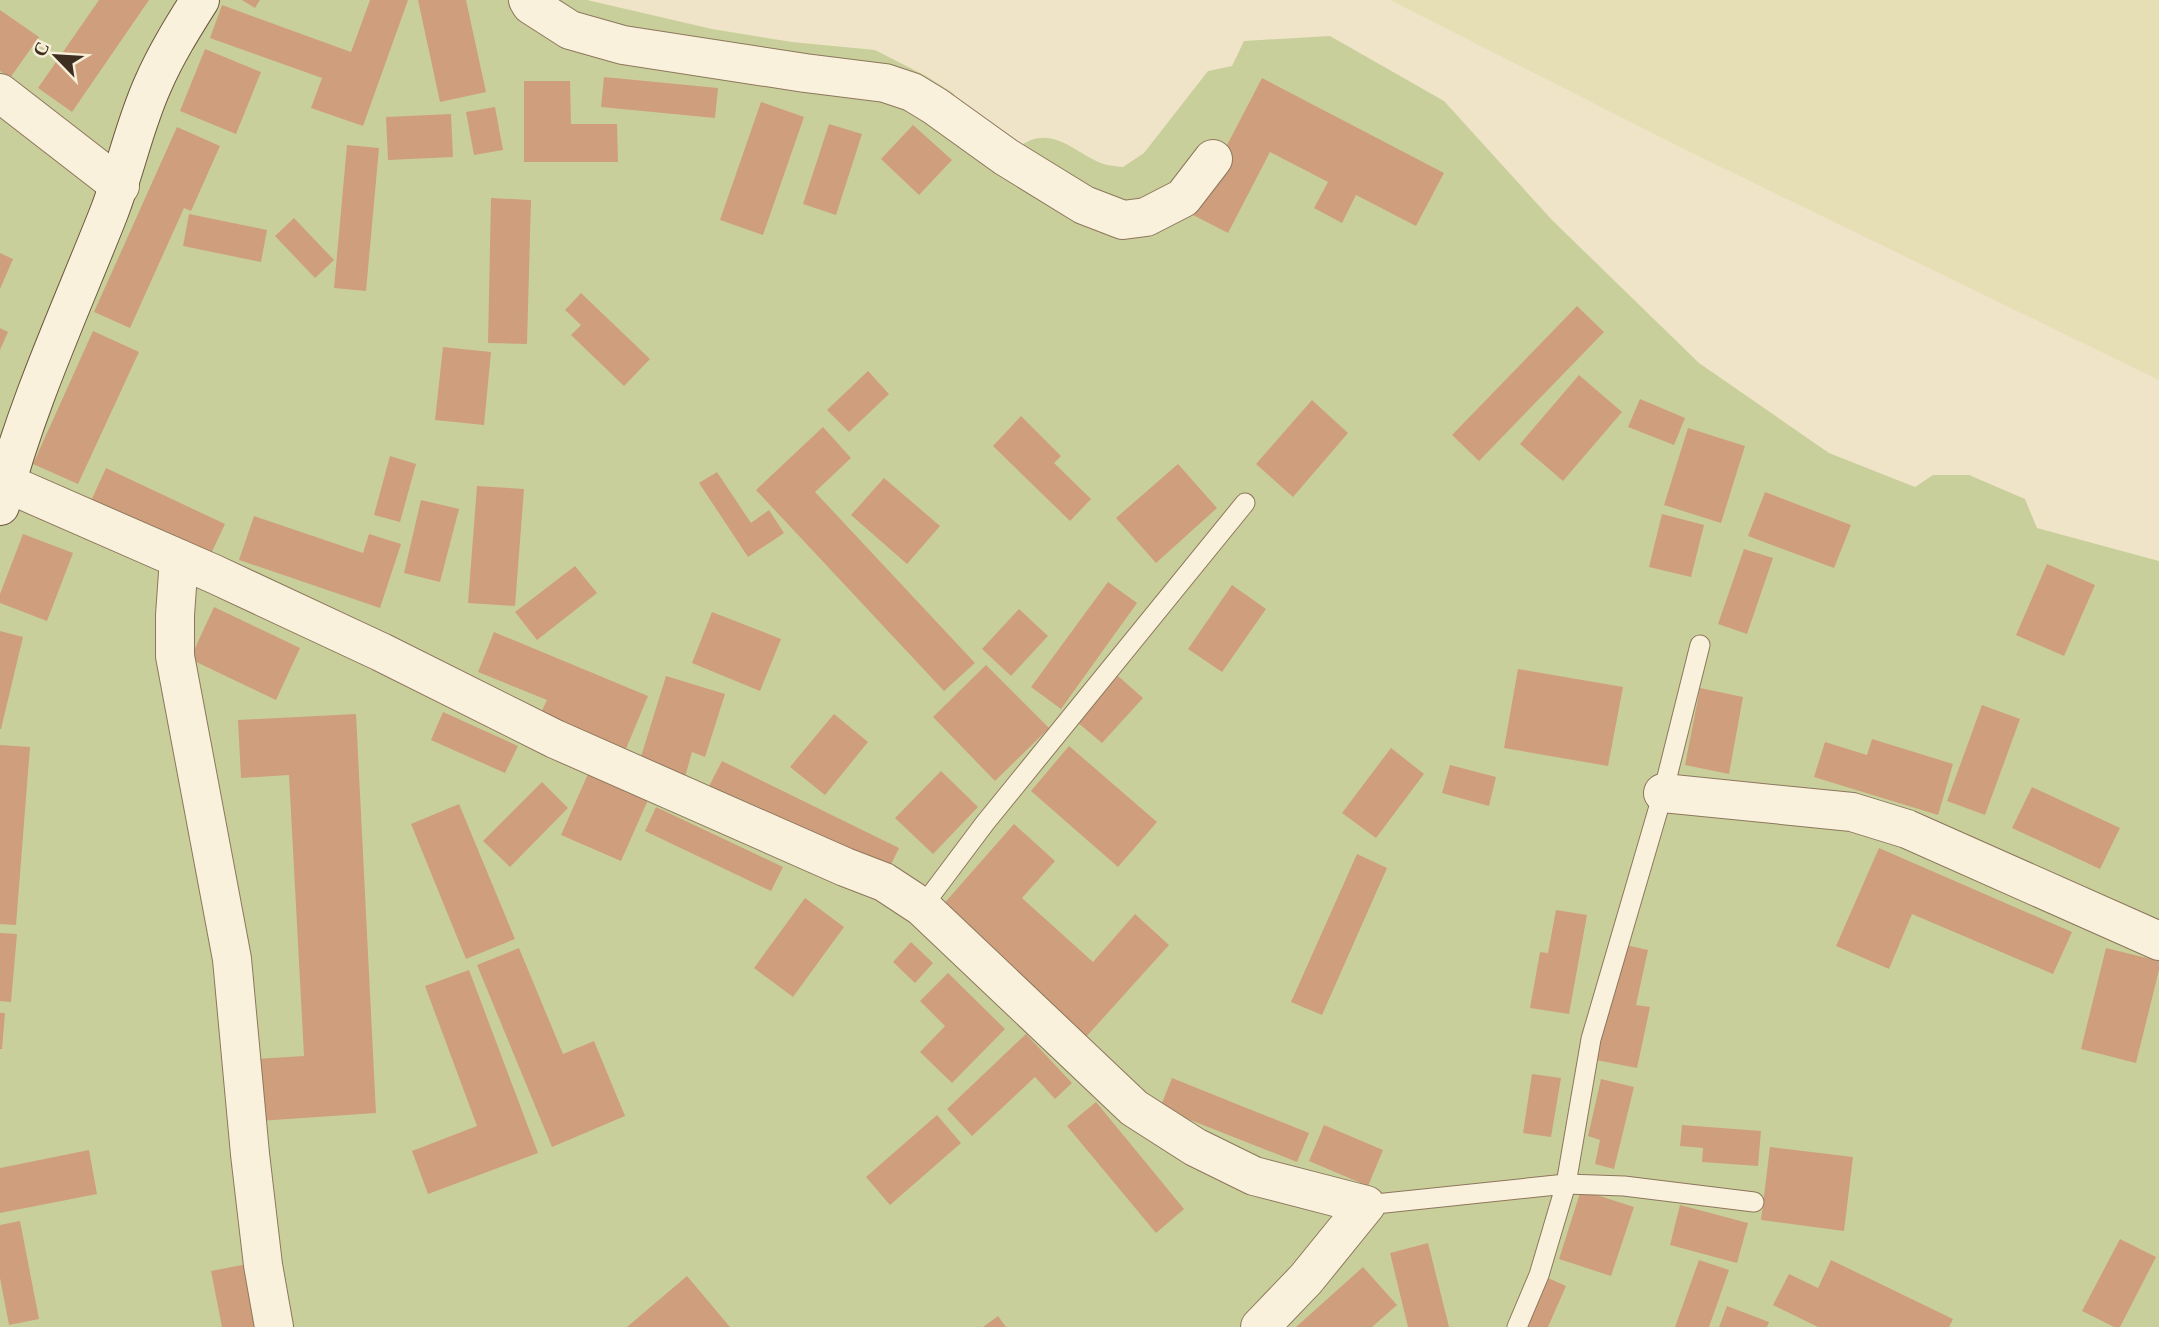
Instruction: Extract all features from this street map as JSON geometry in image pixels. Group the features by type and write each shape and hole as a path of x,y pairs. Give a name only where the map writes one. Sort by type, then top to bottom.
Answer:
{"street":[{"path":"200,0 171,47 141,113 120,186 36,394 3,494 179,559 381,652 555,738 884,882 922,907 1134,1108 1195,1147 1254,1176 1366,1205 1306,1279 1260,1327"},
{"path":"527,0 570,30 622,44 805,74 885,83 912,92 936,106 1006,157 1084,205 1123,220 1146,217 1183,198 1213,159"},
{"path":"0,93 120,186"},
{"path":"179,559 175,615 176,656 232,958 250,1154 274,1327"},
{"path":"1663,793 1852,812 1907,829 2159,941"}],"lane":[{"path":"922,907 985,823 1245,503"},
{"path":"1517,1327 1539,1275 1566,1184 1591,1039 1663,793 1700,645"},
{"path":"1366,1205 1566,1184 1624,1186 1754,1202"}],"shaded area":[{"path":"1390,0 2159,0 2159,380 1680,147"}],"green space":[{"path":"0,0 587,0 712,29 792,42 875,50 953,93 978,130 1017,148 1029,141 1050,138 1101,163 1123,167 1144,153 1208,71 1232,66 1244,41 1330,36 1444,101 1552,220 1699,363 1829,453 1915,487 1933,475 1969,475 2025,499 2037,528 2159,561 2159,1327 0,1327"}],"building":[{"path":"99,0 149,0 72,112 38,88"},
{"path":"242,0 260,0 255,8"},
{"path":"370,0 408,0 363,126 311,108 322,78 210,38 222,5 351,52"},
{"path":"418,0 466,0 486,92 440,102"},
{"path":"0,10 39,37 10,78 0,71"},
{"path":"205,49 261,72 236,134 180,111"},
{"path":"604,77 718,88 715,118 601,107"},
{"path":"1262,78 1444,173 1416,226 1356,195 1342,223 1314,208 1328,182 1270,152 1228,233 1191,214"},
{"path":"524,81 570,81 571,124 617,124 618,162 524,162"},
{"path":"761,102 804,117 763,235 720,220"},
{"path":"495,107 503,150 474,155 466,112"},
{"path":"451,114 453,157 388,160 386,117"},
{"path":"829,124 862,134 836,215 803,204"},
{"path":"913,125 952,160 919,195 881,159"},
{"path":"177,127 220,146 191,211 184,208 130,328 94,312"},
{"path":"347,145 379,148 366,291 334,288"},
{"path":"491,198 531,200 527,344 488,343"},
{"path":"189,214 267,230 261,262 183,246"},
{"path":"294,218 334,260 315,278 275,236"},
{"path":"0,253 13,259 0,289"},
{"path":"581,293 650,359 624,386 571,335 581,325 565,310"},
{"path":"1577,306 1604,332 1479,461 1452,435"},
{"path":"0,328 8,332 0,350"},
{"path":"93,331 139,352 78,484 33,464"},
{"path":"443,347 491,352 484,425 435,420"},
{"path":"868,371 889,394 849,432 827,410"},
{"path":"1579,375 1622,412 1563,481 1520,444"},
{"path":"1640,399 1685,418 1674,445 1628,427"},
{"path":"1312,400 1348,433 1293,497 1256,464"},
{"path":"1021,416 1061,456 1054,463 1091,499 1070,521 993,446"},
{"path":"823,427 851,458 815,492 975,663 944,691 756,490"},
{"path":"1688,428 1745,446 1721,523 1664,505"},
{"path":"390,456 416,464 400,522 374,515"},
{"path":"1178,464 1217,508 1156,563 1116,518"},
{"path":"106,468 225,524 209,558 90,503"},
{"path":"717,472 751,523 769,510 784,533 748,557 699,483"},
{"path":"884,478 940,526 907,564 851,515"},
{"path":"477,486 524,489 515,606 468,603"},
{"path":"1765,492 1851,525 1834,568 1748,536"},
{"path":"421,500 459,509 440,582 404,573"},
{"path":"1662,514 1704,525 1691,577 1649,567"},
{"path":"254,516 363,553 369,534 401,544 380,608 239,560"},
{"path":"23,534 73,553 47,621 0,603 0,594"},
{"path":"1744,549 1773,558 1747,634 1718,624"},
{"path":"2047,564 2095,585 2064,656 2016,635"},
{"path":"575,566 597,593 537,640 515,612"},
{"path":"1108,582 1137,603 1061,709 1031,687"},
{"path":"1232,585 1266,609 1222,672 1188,649"},
{"path":"214,607 300,648 276,700 190,659"},
{"path":"1019,609 1048,636 1011,676 982,649"},
{"path":"712,612 781,639 760,691 692,663"},
{"path":"0,631 23,637 1,729 0,729"},
{"path":"494,632 648,696 623,756 537,721 547,700 478,672"},
{"path":"986,665 1049,728 995,781 933,717"},
{"path":"1518,669 1623,687 1608,766 1504,748"},
{"path":"666,676 725,694 705,757 692,752 685,777 639,763"},
{"path":"1118,676 1143,698 1102,743 1077,722"},
{"path":"1700,688 1743,697 1729,774 1685,765"},
{"path":"1982,705 2020,719 1985,815 1947,801"},
{"path":"443,712 518,746 505,773 431,740"},
{"path":"356,714 376,1113 259,1121 255,1059 304,1056 289,775 241,778 238,720"},
{"path":"834,714 868,742 825,795 790,767"},
{"path":"1872,739 1953,764 1938,815 1814,777 1825,742 1867,755"},
{"path":"0,745 30,747 16,925 0,924"},
{"path":"1069,746 1157,822 1118,867 1031,791"},
{"path":"1391,748 1424,774 1376,838 1342,813"},
{"path":"722,761 899,848 886,875 708,788"},
{"path":"1450,765 1496,777 1489,806 1442,793"},
{"path":"941,771 978,807 933,854 895,818"},
{"path":"588,774 648,800 621,861 561,835"},
{"path":"542,782 568,808 510,867 483,841"},
{"path":"2032,787 2120,828 2100,869 2012,828"},
{"path":"459,804 515,939 466,959 411,824"},
{"path":"656,807 783,867 771,891 645,831"},
{"path":"1014,824 1055,861 1022,898 1093,962 1135,914 1169,945 1086,1037 941,907"},
{"path":"1879,848 2072,932 2053,974 1912,914 1889,969 1836,946"},
{"path":"1357,854 1387,868 1322,1015 1291,1002"},
{"path":"805,898 844,927 793,997 754,968"},
{"path":"1556,910 1587,915 1569,1014 1530,1008 1540,952 1548,953"},
{"path":"0,933 17,934 11,1002 0,1001"},
{"path":"911,942 933,963 915,983 893,962"},
{"path":"1621,944 1648,950 1636,1005 1650,1007 1637,1068 1596,1060"},
{"path":"519,948 563,1054 594,1041 625,1116 552,1147 477,965"},
{"path":"2106,948 2159,961 2136,1063 2081,1049"},
{"path":"469,970 538,1153 428,1194 412,1151 477,1126 425,986"},
{"path":"948,973 1005,1029 952,1083 920,1052 945,1026 920,1001"},
{"path":"0,1013 5,1013 2,1049 0,1049"},
{"path":"1026,1034 1072,1083 1055,1099 1035,1077 972,1136 947,1109"},
{"path":"1532,1074 1561,1078 1551,1137 1523,1133"},
{"path":"1172,1078 1309,1133 1297,1162 1160,1108"},
{"path":"1601,1079 1634,1087 1614,1169 1595,1164 1600,1140 1588,1136"},
{"path":"1096,1102 1184,1209 1156,1233 1067,1126"},
{"path":"937,1115 961,1143 890,1205 866,1177"},
{"path":"1324,1125 1383,1150 1368,1186 1309,1161"},
{"path":"1682,1125 1761,1131 1758,1166 1702,1162 1703,1148 1680,1146"},
{"path":"1770,1147 1853,1157 1844,1231 1761,1220"},
{"path":"89,1150 97,1194 0,1213 0,1168"},
{"path":"1581,1190 1634,1207 1611,1276 1559,1259"},
{"path":"1680,1205 1748,1223 1737,1263 1670,1245"},
{"path":"20,1221 39,1319 9,1325 0,1278 0,1225"},
{"path":"2120,1239 2156,1257 2120,1327 2114,1327 2082,1311"},
{"path":"1428,1243 1449,1327 1408,1327 1390,1253"},
{"path":"1699,1260 1729,1270 1709,1327 1675,1327"},
{"path":"1831,1260 1953,1319 1949,1327 1818,1327 1773,1305 1789,1274 1818,1288"},
{"path":"247,1264 259,1327 222,1327 211,1271"},
{"path":"1363,1267 1397,1305 1372,1327 1296,1327"},
{"path":"687,1276 730,1327 627,1327"},
{"path":"1548,1278 1566,1286 1548,1327 1526,1327"},
{"path":"1727,1306 1769,1322 1767,1327 1719,1327"},
{"path":"998,1316 1006,1327 983,1327"}]}
